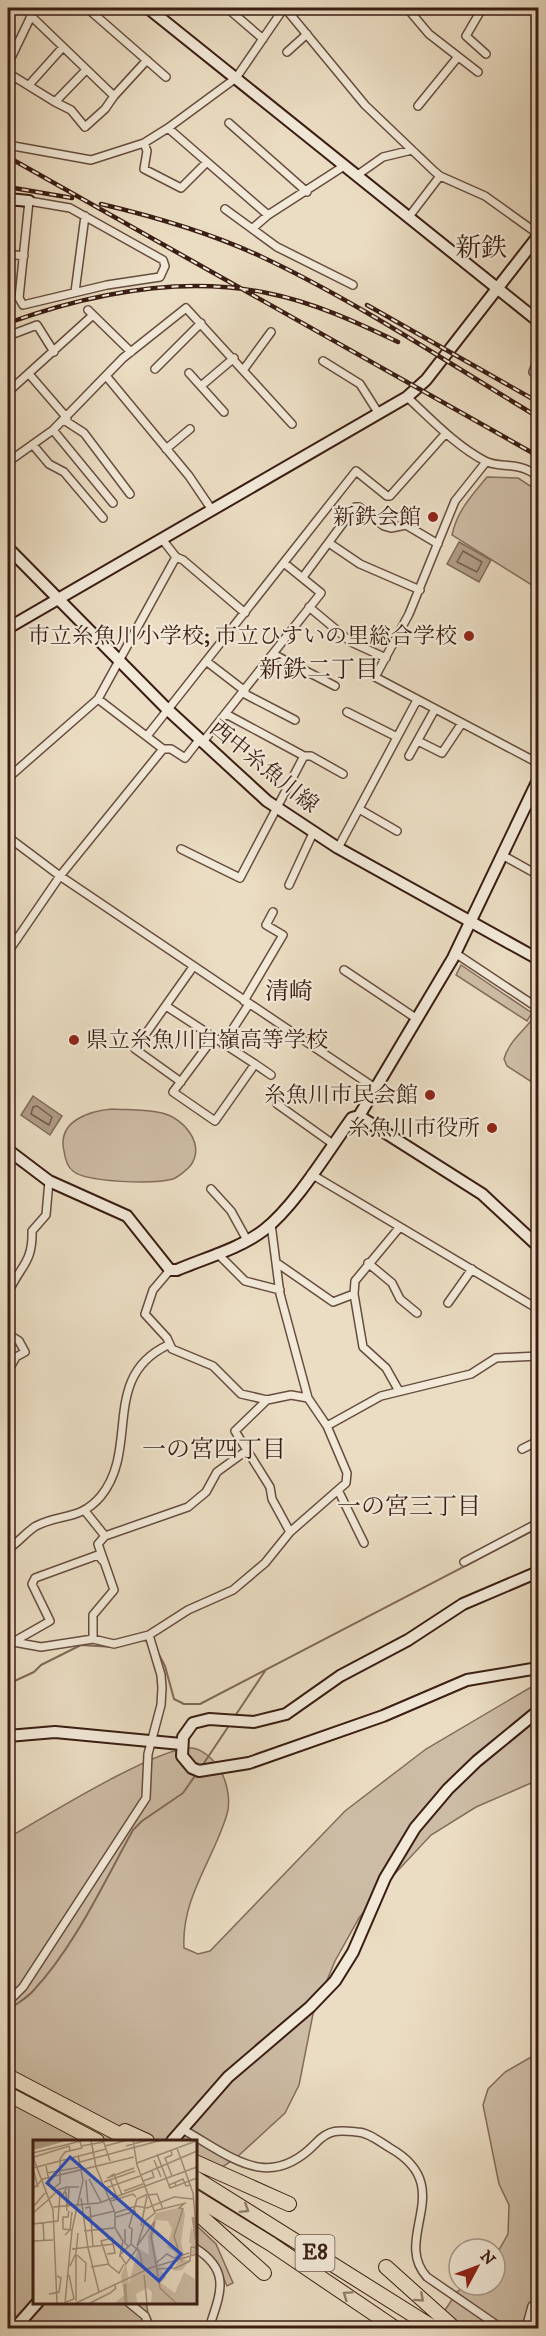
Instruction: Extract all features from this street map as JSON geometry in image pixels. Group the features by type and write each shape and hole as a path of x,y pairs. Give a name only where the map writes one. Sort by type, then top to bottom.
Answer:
{"highway":[{"path":"8,2076 130,2140"},
{"path":"8,2095 85,2140"},
{"path":"8,2095 95,2140"},
{"path":"62,2103 145,2140"},
{"path":"196,2162 289,2204"},
{"name":"E8","path":"196,2179 434,2328"},
{"name":"E8","path":"196,2198 301,2264 395,2328"},
{"path":"196,2212 264,2273"},
{"path":"386,2267 454,2328"}],"street":[{"path":"8,63 35,8"},
{"path":"87,8 166,77"},
{"path":"148,8 538,321"},
{"path":"227,8 263,39"},
{"path":"8,145 91,160 144,143 236,78 284,8 365,105 440,176 485,196 538,235 426,380 407,397 8,628"},
{"path":"407,8 429,34 477,72"},
{"path":"470,8 480,12 466,36 486,54"},
{"path":"30,15 114,96"},
{"path":"287,52 307,34"},
{"path":"29,85 63,47"},
{"path":"418,106 457,58"},
{"path":"8,73 70,110 85,127 105,109 147,60"},
{"path":"55,102 86,70"},
{"path":"229,123 307,192"},
{"path":"168,128 268,215"},
{"path":"144,143 147,151 144,169 182,188 207,162"},
{"path":"356,176 383,157 412,150"},
{"path":"253,228 268,215 307,192 344,166"},
{"path":"408,218 440,176"},
{"path":"8,199 29,201 70,208 163,260 165,266 156,279 75,292 23,305 19,298 29,201"},
{"path":"225,209 277,247 353,285"},
{"path":"75,292 85,216"},
{"path":"8,254 24,256"},
{"path":"8,462 66,419 131,352 186,308 292,424"},
{"path":"8,392 54,352 90,312 131,352"},
{"path":"155,369 201,323"},
{"path":"8,336 37,325 54,352"},
{"path":"244,369 271,332"},
{"path":"201,386 234,358"},
{"path":"538,359 533,370 538,377"},
{"path":"323,361 360,384 379,414"},
{"path":"189,373 224,412"},
{"path":"29,374 66,419 84,433 130,494"},
{"path":"106,377 166,449 212,510"},
{"path":"407,397 446,433 486,462 518,465 538,476"},
{"path":"166,449 190,429"},
{"path":"53,430 113,503"},
{"path":"147,736 356,471 390,496 446,433"},
{"path":"33,445 49,464 64,472 103,518"},
{"path":"486,462 455,501 420,590 375,677 538,763"},
{"path":"303,577 355,507 359,507 384,526 391,528 406,525 438,544"},
{"path":"162,539 176,557 183,560 245,613"},
{"path":"329,543 360,564 420,590"},
{"name":"西中糸魚川線","path":"8,548 167,710 277,808 338,848 538,959"},
{"path":"8,778 98,699 176,557"},
{"path":"98,699 163,749 171,749 185,758 244,692 309,608 320,590 284,562"},
{"path":"309,608 351,642 386,658"},
{"path":"273,654 335,686"},
{"path":"206,661 244,692 295,720"},
{"path":"338,848 417,700"},
{"path":"409,756 435,709"},
{"path":"347,712 397,737"},
{"path":"226,714 343,774"},
{"path":"418,741 442,753 462,723"},
{"path":"8,952 60,876 163,749"},
{"path":"181,849 240,878 304,756"},
{"path":"309,1398 291,1395 267,1400 241,1394 213,1366 177,1353 168,1345 167,1338 145,1314 153,1290 170,1270 177,1270 247,1240 271,1224 352,1118 359,1116 455,953 538,780"},
{"path":"359,809 397,831"},
{"path":"289,885 314,833"},
{"path":"8,837 60,876 193,967 375,1088"},
{"path":"502,855 538,875"},
{"path":"223,1044 283,935 266,925 273,912"},
{"path":"455,953 538,1008"},
{"path":"181,1082 135,1049 193,967"},
{"path":"344,970 417,1019"},
{"path":"166,1006 271,1075"},
{"path":"214,1037 173,1092 215,1121 255,1064"},
{"path":"277,1104 333,1144"},
{"path":"359,1116 482,1194 538,1246"},
{"path":"8,1150 49,1181 127,1216 170,1270"},
{"path":"311,1174 538,1309"},
{"path":"8,1293 16,1274 31,1255 32,1231 46,1215 49,1181"},
{"path":"211,1189 231,1211 247,1240"},
{"path":"10,1642 40,1647 93,1639 114,1644 149,1635 188,1610 233,1590 265,1563 290,1532 346,1483 347,1473 327,1426 309,1398 280,1290 271,1224"},
{"path":"399,1228 355,1281 354,1294 363,1347 386,1368 399,1390"},
{"path":"217,1253 245,1281 280,1290"},
{"path":"277,1263 333,1302 354,1294"},
{"path":"368,1263 392,1283 400,1299 417,1313"},
{"path":"448,1303 472,1269"},
{"path":"8,1334 19,1341 25,1352 16,1357 8,1369"},
{"path":"8,1548 33,1528 48,1520 85,1511 101,1495 117,1461 125,1398 130,1382 144,1362 168,1345"},
{"path":"327,1426 377,1398 399,1390 471,1374 496,1358 538,1356"},
{"path":"267,1400 235,1431 270,1487 272,1499 290,1532"},
{"path":"522,1449 538,1441"},
{"path":"93,1639 93,1615 114,1590 98,1544 105,1536 188,1507 206,1492 217,1472 246,1451"},
{"path":"338,1490 364,1544"},
{"path":"85,1511 105,1536"},
{"path":"464,1562 538,1523"},
{"path":"10,1642 50,1621 32,1584 35,1578 98,1555 104,1561"},
{"path":"538,1572 464,1604 408,1640 340,1676 294,1710 279,1717 255,1722 200,1720 187,1730 181,1744 182,1756 192,1768 207,1771 232,1767 383,1716 467,1680 538,1668"},
{"path":"8,2002 23,1987 146,1798 148,1754 161,1705 162,1688 161,1675 149,1635"},
{"path":"173,2140 228,2077 310,2007 335,1981 354,1952 386,1878 415,1828 448,1789 477,1761 538,1711"},
{"path":"8,1736 55,1732 181,1744"},
{"path":"182,2129 228,2155 262,2169 287,2166 333,2130 362,2132 401,2154 412,2162 422,2182 423,2194 417,2241 420,2269 427,2277 501,2328"},
{"path":"196,2249 213,2262 220,2276 221,2289 209,2328"},
{"path":"526,2328 532,2306 538,2301"},
{"path":"15,2328 36,2303"},
{"path":"130,2303 145,2316 150,2328"}],"shaded area":[{"path":"487,477 518,478 538,491 538,589 452,535 461,511"},
{"path":"461,965 532,1013 527,1021 456,975"},
{"path":"535,1015 538,1017 538,1086 507,1066 504,1059 510,1046"},
{"path":"112,1109 162,1113 178,1120 185,1126 194,1141 195,1157 191,1165 173,1179 152,1182 106,1180 73,1171 64,1154 65,1132 70,1125 85,1115"},
{"path":"538,1683 538,1780 476,1807 431,1835 389,1880 359,1918 335,1961 313,2014 299,2085 285,2113 236,2158 196,2184 196,2140 33,2140 33,2303 146,2303 150,2324 148,2328 8,2328 8,1838 72,1800 154,1758 176,1750 192,1748 204,1753 212,1759 222,1775 228,1791 229,1803 221,1831 193,1895 184,1930 184,1948 198,1954 210,1951 345,1811 426,1749"},
{"path":"538,2053 538,2328 433,2328 454,2297 507,2297 506,2237 509,2205 499,2184 483,2105 488,2089 505,2072"},
{"path":"196,2225 216,2244 233,2283 227,2286 215,2262 196,2244"}],"water":[{"path":"459,542 491,560 479,582 447,564"},
{"path":"33,1096 62,1116 50,1135 21,1115"}],"waterway":[{"path":"156,1649 165,1666 174,1699 184,1704 200,1704 538,1528"},
{"path":"121,1645 144,1640 150,1644"},
{"path":"8,1684 81,1645 113,1647"},
{"path":"235,1716 265,1671"},
{"path":"202,1766 230,1724"},
{"path":"8,2011 33,1991 62,1954 88,1914 133,1830 142,1821 183,1793 197,1773"}],"railway":[{"path":"8,157 538,456"},
{"path":"8,187 72,198"},
{"path":"101,204 183,226 262,257 368,313 538,417"},
{"path":"8,323 103,296 135,290 201,286 234,288 284,297 318,307 398,342"},
{"path":"367,305 538,402"}],"place":[{"name":"新鉄会館","path":"433,517"},
{"name":"市立糸魚川小学校; 市立ひすいの里総合学校","path":"469,636"},
{"name":"県立糸魚川白嶺高等学校","path":"74,1040"},
{"name":"糸魚川市民会館","path":"430,1095"},
{"name":"糸魚川市役所","path":"492,1128"}],"district":[{"name":"新鉄","path":"481,248"},
{"name":"新鉄二丁目","path":"319,670"},
{"name":"清崎","path":"289,992"},
{"name":"一の宮四丁目","path":"214,1450"},
{"name":"一の宮三丁目","path":"409,1507"}]}
